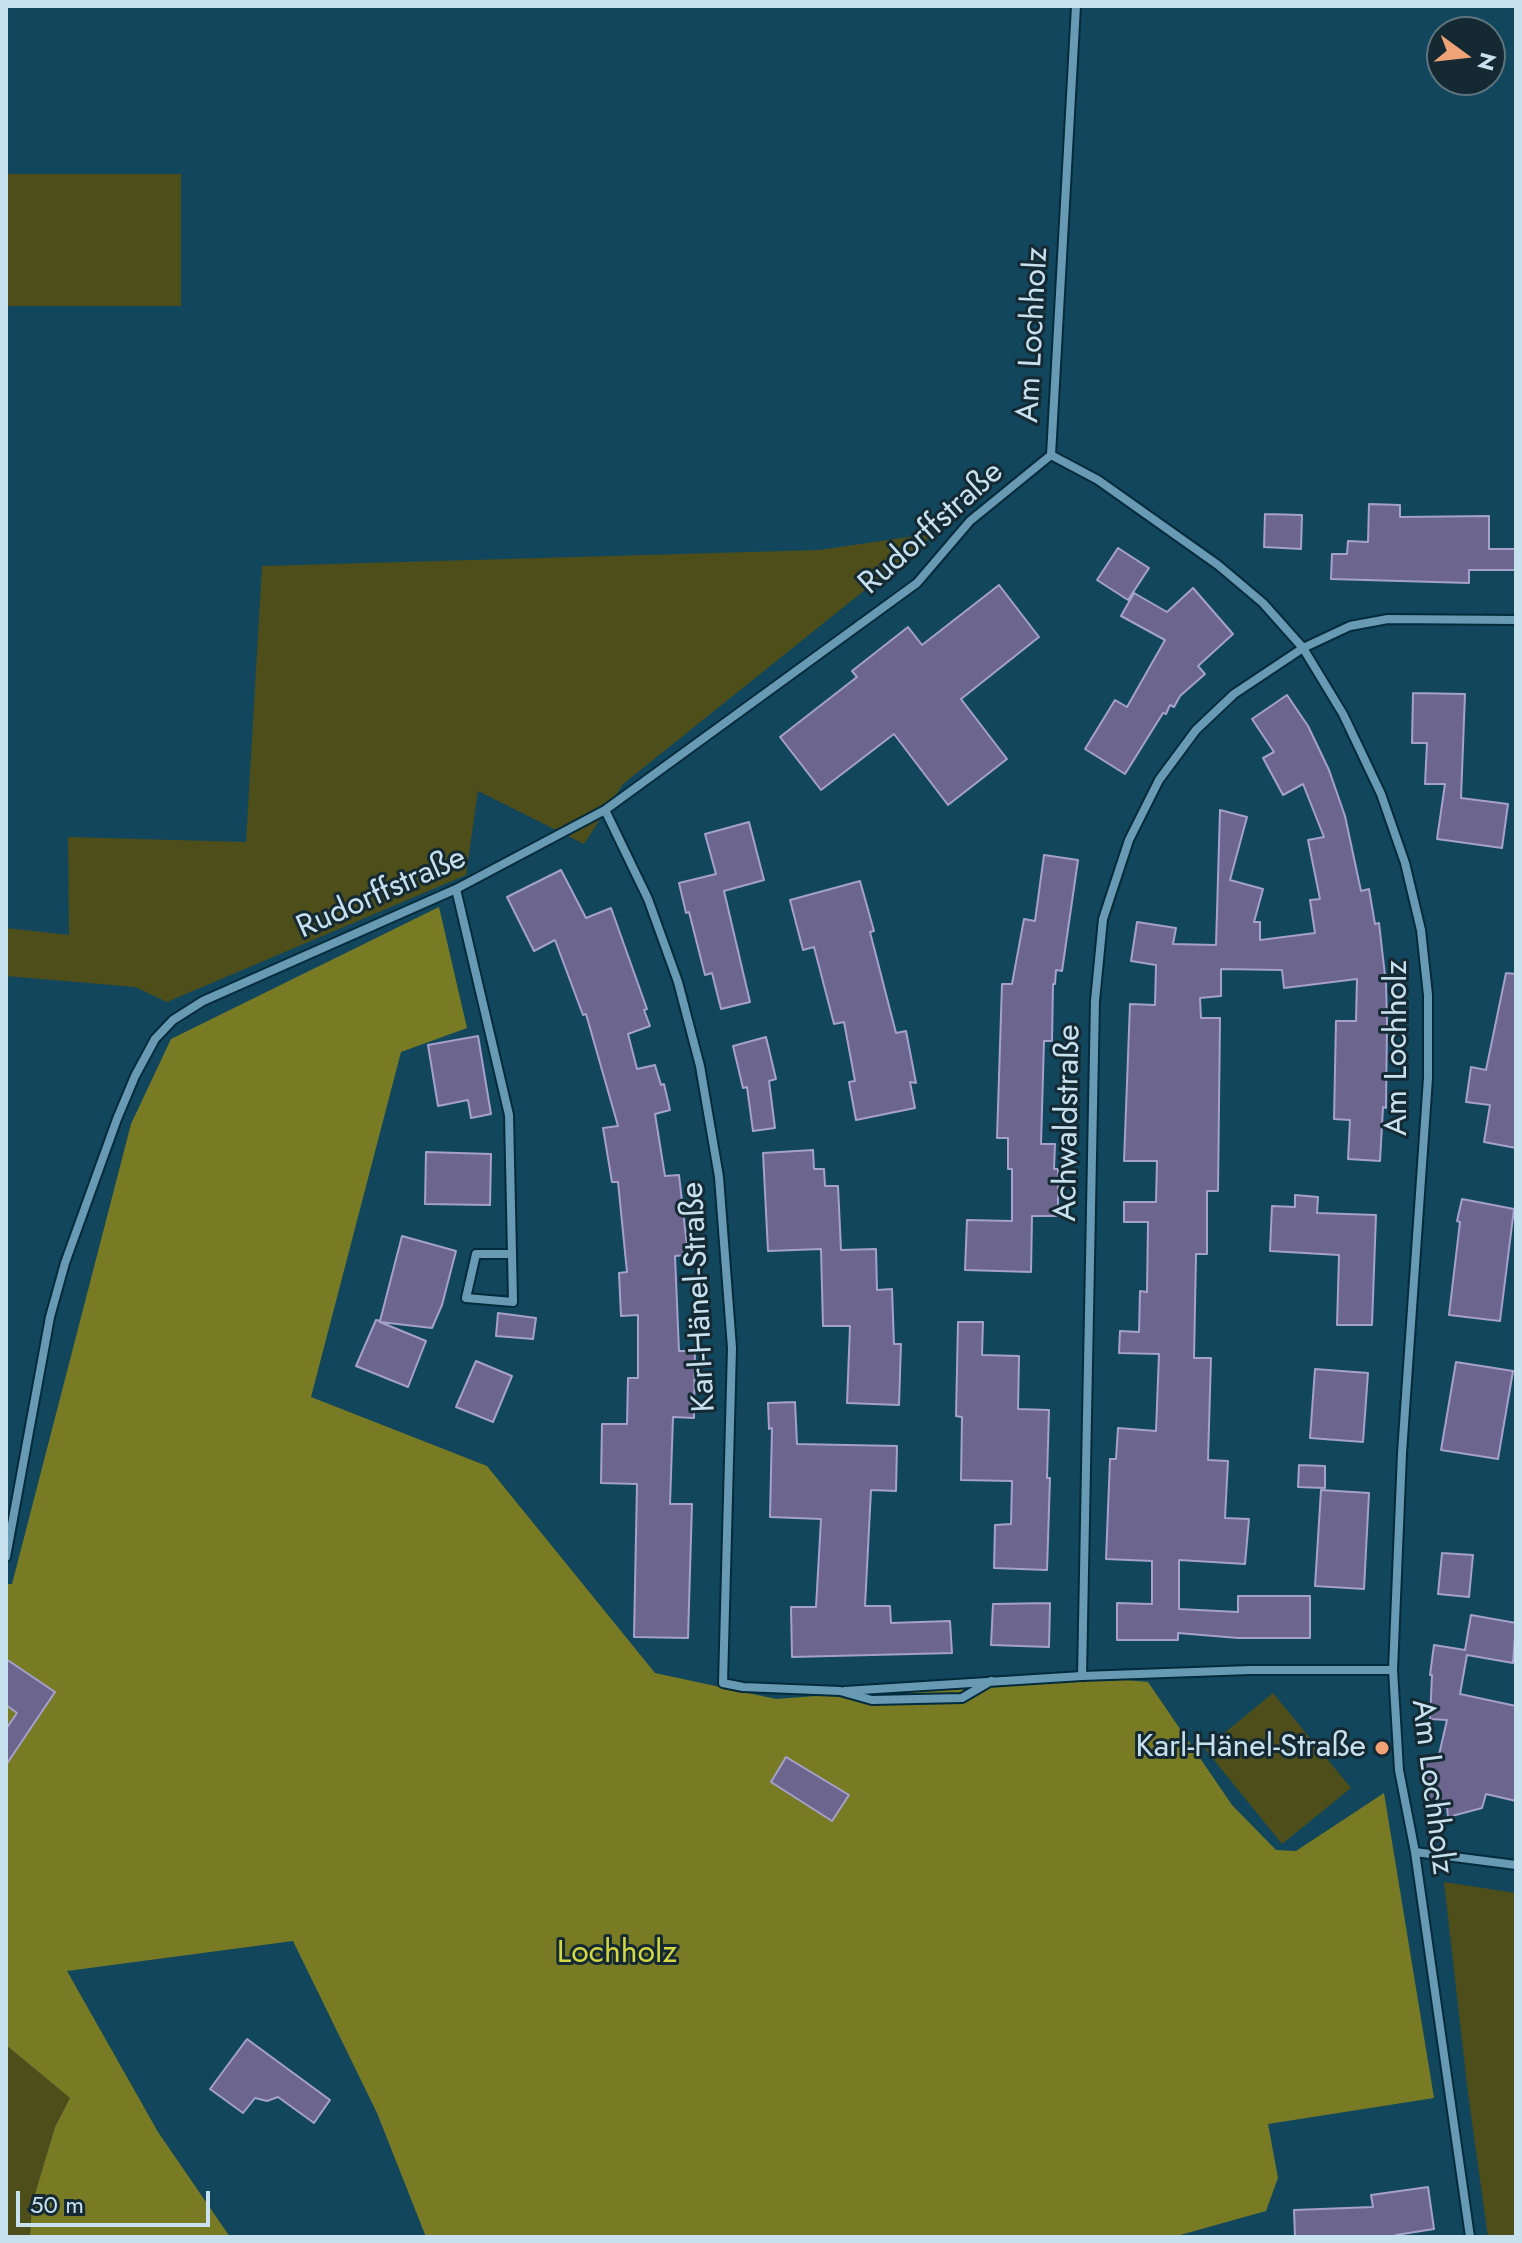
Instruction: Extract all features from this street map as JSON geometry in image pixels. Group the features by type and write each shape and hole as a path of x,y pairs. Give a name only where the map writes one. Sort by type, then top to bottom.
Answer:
{"street":[{"name":"Am Lochholz","path":"1076,6 1051,455 1098,480 1218,565 1263,603 1303,648 1343,714 1381,794 1405,863 1421,930 1428,995 1428,1078 1401,1466 1393,1670 1399,1770 1415,1852 1470,2237"},
{"name":"Rudorffstraße","path":"6,1557 50,1317 65,1263 117,1119 155,1039 173,1020 203,1001 456,889 605,810 917,583 970,521 1051,455"},
{"name":"Achwaldstraße","path":"1082,1676 1095,1001 1103,919 1129,840 1159,780 1196,730 1234,694 1303,648 1350,626 1388,619 1516,620"},
{"name":"Karl-Hänel-Straße","path":"605,810 648,899 678,982 700,1066 719,1177 732,1348 723,1683 743,1687 840,1691 1082,1676 1250,1670 1393,1670"},
{"path":"456,889 509,1115 512,1254 513,1302 466,1298 476,1254 512,1254"},
{"name":"Karl-Hänel-Straße","path":"840,1691 872,1700 962,1698 991,1681"},
{"path":"1415,1852 1516,1865"}],"shaded area":[{"path":"6,174 181,174 181,306 6,306"},
{"path":"936,533 623,784 584,844 478,791 466,875 167,1002 135,987 6,976 6,928 69,935 68,837 246,842 262,566 819,550"},
{"path":"1273,1693 1351,1788 1282,1844 1205,1749"},
{"path":"1444,1882 1516,1893 1516,2237 1488,2237"},
{"path":"6,2045 70,2098 55,2127 32,2204 30,2237 6,2237"}],"green space":[{"name":"Lochholz","path":"439,907 467,1028 401,1052 311,1397 487,1466 655,1673 776,1699 1082,1676 1148,1682 1232,1805 1276,1850 1296,1851 1384,1793 1434,2098 1268,2124 1278,2178 1266,2211 1173,2237 426,2237 377,2113 293,1941 67,1971 158,2132 230,2237 30,2237 32,2204 55,2127 70,2098 6,2045 6,1584 12,1584 131,1124 171,1039"}],"building":[{"path":"1369,504 1400,505 1400,517 1489,516 1489,549 1516,549 1516,570 1469,570 1469,583 1331,579 1332,554 1347,554 1348,541 1368,542"},
{"path":"1265,514 1302,515 1301,549 1264,547"},
{"path":"1118,548 1149,568 1128,600 1097,580"},
{"path":"999,585 1039,637 961,699 1007,759 948,805 894,734 821,790 780,737 857,677 852,671 908,627 922,645"},
{"path":"1193,588 1233,634 1198,666 1205,674 1180,696 1174,707 1170,705 1166,714 1163,713 1125,774 1085,749 1115,700 1127,707 1165,640 1121,616 1134,593 1167,612"},
{"path":"1413,693 1465,694 1461,798 1508,804 1502,848 1437,839 1445,784 1425,784 1427,743 1412,743"},
{"path":"1287,695 1308,726 1329,770 1345,816 1361,891 1369,889 1375,924 1379,923 1387,1021 1386,1108 1383,1107 1380,1161 1348,1159 1350,1120 1334,1119 1336,1021 1356,1021 1357,979 1284,988 1282,970 1221,969 1221,996 1200,998 1201,1018 1220,1018 1218,1191 1207,1191 1207,1254 1196,1254 1194,1358 1211,1358 1208,1460 1228,1461 1225,1518 1249,1519 1245,1564 1179,1560 1179,1609 1238,1612 1238,1596 1310,1596 1310,1638 1238,1638 1178,1633 1178,1640 1117,1640 1117,1603 1152,1604 1152,1561 1106,1559 1110,1459 1116,1459 1118,1428 1156,1431 1159,1354 1119,1353 1120,1331 1139,1332 1140,1291 1147,1292 1148,1222 1124,1222 1124,1202 1156,1202 1157,1161 1124,1161 1130,1004 1155,1005 1156,965 1131,961 1137,922 1176,928 1173,944 1216,945 1220,810 1247,817 1230,880 1263,889 1254,922 1260,922 1260,940 1315,933 1310,900 1320,899 1308,840 1324,837 1303,784 1283,795 1263,758 1274,752 1252,719"},
{"path":"749,822 764,880 724,891 750,1002 721,1009 712,973 705,975 679,883 716,874 705,834"},
{"path":"1044,855 1078,860 1062,971 1056,970 1053,984 1052,1041 1044,1041 1041,1144 1055,1144 1058,1216 1032,1216 1031,1272 965,1270 967,1220 1012,1221 1012,1169 1008,1169 1008,1138 997,1138 1002,984 1012,984 1024,919 1035,921"},
{"path":"561,870 586,918 611,908 647,1009 644,1010 650,1026 628,1034 637,1069 655,1065 661,1085 664,1084 670,1110 655,1114 665,1176 679,1175 688,1255 675,1256 679,1351 695,1351 694,1418 673,1417 670,1504 692,1504 688,1638 634,1637 637,1484 601,1483 602,1424 627,1424 628,1378 638,1378 638,1315 621,1316 619,1273 627,1272 618,1182 612,1182 603,1128 618,1126 586,1014 583,1015 555,940 534,951 507,897"},
{"path":"860,881 896,1033 906,1031 916,1083 910,1082 915,1108 856,1120 849,1082 855,1081 844,1022 834,1024 814,947 803,950 790,900"},
{"path":"1506,973 1516,974 1516,1148 1484,1142 1490,1105 1466,1102 1471,1067 1486,1070"},
{"path":"478,1036 491,1114 471,1118 468,1100 438,1106 428,1045"},
{"path":"766,1037 776,1079 769,1081 775,1128 753,1131 747,1087 743,1088 733,1046"},
{"path":"813,1150 814,1169 824,1169 825,1186 838,1186 841,1250 876,1249 877,1290 892,1289 894,1344 901,1344 899,1405 847,1403 850,1326 823,1326 821,1249 768,1251 763,1153"},
{"path":"426,1152 491,1154 490,1205 425,1204"},
{"path":"1295,1195 1318,1197 1317,1213 1376,1215 1372,1325 1337,1325 1339,1255 1270,1251 1272,1206 1295,1207"},
{"path":"1462,1199 1514,1209 1500,1321 1449,1315 1460,1222 1457,1221"},
{"path":"402,1236 456,1251 442,1305 432,1328 380,1322 426,1341 408,1387 356,1366 376,1320 380,1321"},
{"path":"498,1313 536,1318 533,1339 496,1336"},
{"path":"958,1322 983,1322 982,1355 1019,1356 1018,1409 1049,1410 1047,1570 994,1568 995,1525 1011,1524 1012,1481 961,1480 962,1417 956,1416"},
{"path":"476,1361 512,1376 493,1422 456,1407"},
{"path":"1456,1362 1513,1371 1498,1459 1441,1450"},
{"path":"1315,1369 1368,1373 1363,1442 1310,1438"},
{"path":"795,1402 797,1444 897,1446 896,1491 871,1490 865,1606 890,1606 891,1623 950,1621 952,1653 792,1657 791,1607 816,1607 821,1519 770,1517 772,1428 769,1429 768,1403"},
{"path":"1299,1465 1325,1466 1325,1488 1298,1487"},
{"path":"1321,1490 1369,1493 1364,1589 1315,1586"},
{"path":"1442,1553 1473,1555 1469,1597 1438,1594"},
{"path":"1050,1603 1049,1647 991,1645 993,1604"},
{"path":"1471,1615 1516,1623 1513,1663 1467,1655 1460,1694 1516,1706 1516,1801 1486,1794 1482,1808 1448,1817 1447,1807 1432,1809 1431,1799 1427,1799 1423,1759 1438,1759 1447,1720 1430,1719 1430,1675 1434,1645 1465,1650"},
{"path":"6,1659 55,1692 6,1765 6,1729 17,1713 6,1705"},
{"path":"786,1757 849,1795 832,1821 771,1782"},
{"path":"247,2039 330,2100 314,2123 278,2097 267,2101 255,2098 243,2113 210,2089"},
{"path":"1428,2187 1434,2229 1397,2237 1295,2237 1294,2210 1373,2207 1371,2195"}],"place":[{"name":"Karl-Hänel-Straße","path":"1382,1748"}]}
